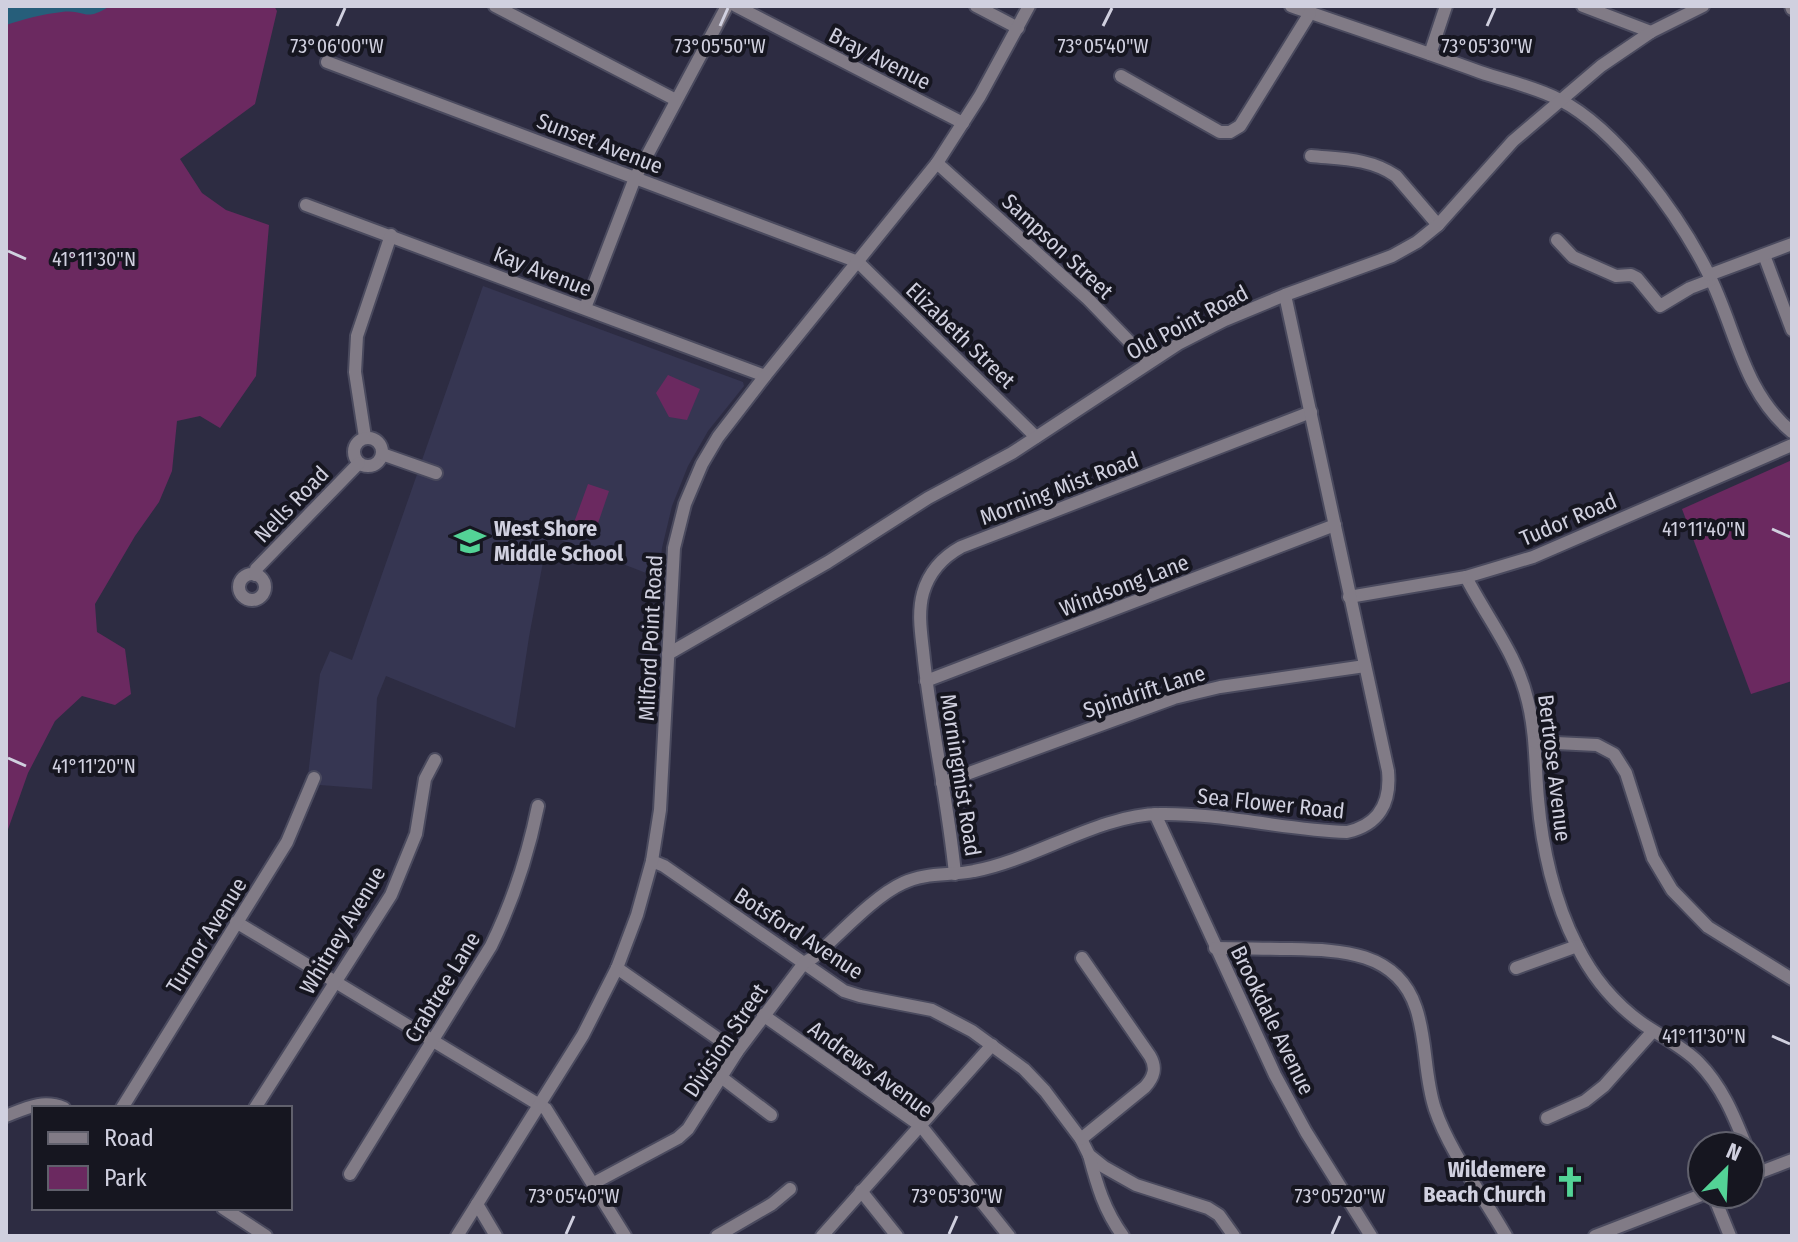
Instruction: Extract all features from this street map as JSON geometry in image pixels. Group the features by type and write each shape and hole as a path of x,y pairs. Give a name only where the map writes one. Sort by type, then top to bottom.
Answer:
{"street":[{"path":"495,6 676,100"},
{"path":"585,308 635,178 727,6"},
{"name":"Bray Avenue","path":"736,6 963,123"},
{"path":"976,6 1018,28"},
{"name":"Milford Point Road","path":"457,1236 583,1035 617,968 637,915 652,861 660,810 673,561 685,504 702,464 718,437 765,376 937,163 1029,6"},
{"path":"1291,6 1561,100 1607,136 1631,161 1688,239 1710,277 1753,385 1772,413 1792,432"},
{"path":"1430,54 1446,6"},
{"path":"1583,6 1651,32"},
{"name":"Old Point Road","path":"668,654 828,562 928,498 1012,453 1149,362 1225,320 1392,256 1417,242 1438,225 1513,141 1601,66 1651,32 1703,6"},
{"path":"1121,76 1220,132 1230,132 1240,126 1310,13"},
{"name":"Sunset Avenue","path":"327,62 858,262"},
{"path":"1311,156 1363,161 1387,170 1396,176 1438,225"},
{"name":"Sampson Street","path":"937,163 1077,289 1149,362"},
{"name":"Kay Avenue","path":"306,205 765,376"},
{"name":"Nells Road","path":"359,463 353,451 357,442 365,437 355,372 357,336 391,235"},
{"path":"1557,240 1573,257 1616,276 1631,275 1637,278 1660,306 1710,277 1792,244"},
{"path":"1764,255 1792,330"},
{"name":"Elizabeth Street","path":"858,262 1036,437"},
{"name":"Sea Flower Road","path":"804,963 894,888 927,875 955,874 1009,862 1120,820 1155,814 1199,814 1331,832 1356,830 1370,823 1385,804 1389,783 1285,295"},
{"name":"Morning Mist Road","path":"926,681 920,621 923,592 936,567 954,551 1311,412"},
{"path":"365,437 378,442 382,454 436,473"},
{"name":"Tudor Road","path":"1349,597 1466,577 1533,557 1792,445"},
{"name":"Nells Road","path":"359,463 373,465 382,454"},
{"name":"Nells Road","path":"255,575 256,569 359,463"},
{"name":"Windsong Lane","path":"926,681 1335,525"},
{"name":"Bertrose Avenue","path":"1466,577 1514,656 1528,700 1535,742 1537,796 1543,838 1564,915 1577,946 1587,965 1618,1004 1690,1054 1717,1084 1739,1130"},
{"name":"Spindrift Lane","path":"942,783 1174,698 1220,687 1365,666"},
{"name":"Morningmist Road","path":"926,681 955,874"},
{"path":"1535,742 1597,745 1614,754 1626,773 1653,858 1672,890 1708,927 1792,979"},
{"name":"Whitney Avenue","path":"256,1106 391,895 410,852 422,814 425,779 435,760"},
{"name":"Turnor Avenue","path":"123,1106 287,842 314,778"},
{"name":"Crabtree Lane","path":"350,1174 491,946 523,870 538,806"},
{"name":"Brookdale Avenue","path":"1155,814 1275,1075 1306,1132 1371,1236"},
{"name":"Botsford Avenue","path":"652,861 664,866 844,991 932,1010 972,1031 1024,1069 1045,1091 1081,1139 1089,1155 1104,1167 1136,1185 1208,1208 1219,1215 1234,1236"},
{"path":"236,922 539,1105 551,1115 625,1236"},
{"path":"1516,968 1577,946"},
{"path":"1215,948 1341,951 1370,959 1395,975 1417,1010 1425,1068 1435,1110 1453,1148 1506,1236"},
{"path":"1081,1139 1145,1087 1153,1077 1154,1069 1150,1056 1082,958"},
{"name":"Division Street","path":"594,1183 678,1138 694,1122 737,1052 804,963"},
{"path":"617,968 737,1052"},
{"name":"Andrews Avenue","path":"763,1015 921,1126 1009,1236"},
{"path":"1547,1118 1585,1101 1604,1086 1653,1031"},
{"path":"822,1236 992,1045"},
{"path":"721,1077 771,1115"},
{"path":"6,1116 37,1104 59,1106"},
{"path":"1089,1155 1101,1201 1123,1236"},
{"path":"1766,1170 1792,1160"},
{"path":"717,1236 772,1204 790,1189"},
{"path":"861,1191 897,1236"},
{"path":"1595,1236 1619,1232 1686,1202"},
{"path":"477,1204 496,1236"},
{"path":"226,1210 266,1236"},
{"path":"1719,1210 1730,1236"}],"shaded area":[{"path":"110,6 94,14 55,13 6,25 6,8"},
{"name":"West Shore Middle School","path":"483,286 743,382 744,386 708,431 688,466 672,506 659,578 548,535 515,728 386,676 377,698 372,789 307,784 320,674 330,651 352,660"}],"green space":[{"path":"6,6 274,6 277,11 255,104 180,159 202,193 226,210 269,225 256,376 220,428 200,416 177,421 172,471 159,502 95,604 97,632 125,649 131,694 115,705 82,696 55,721 28,773 6,835"},
{"path":"668,375 700,389 687,420 669,417 656,393"},
{"path":"1792,460 1792,681 1751,694 1682,509"},
{"path":"588,484 609,491 594,535 572,528"}],"place":[{"name":"West Shore Middle School","path":"470,541"},
{"name":"Wildemere Beach Church","path":"1570,1182"}]}
